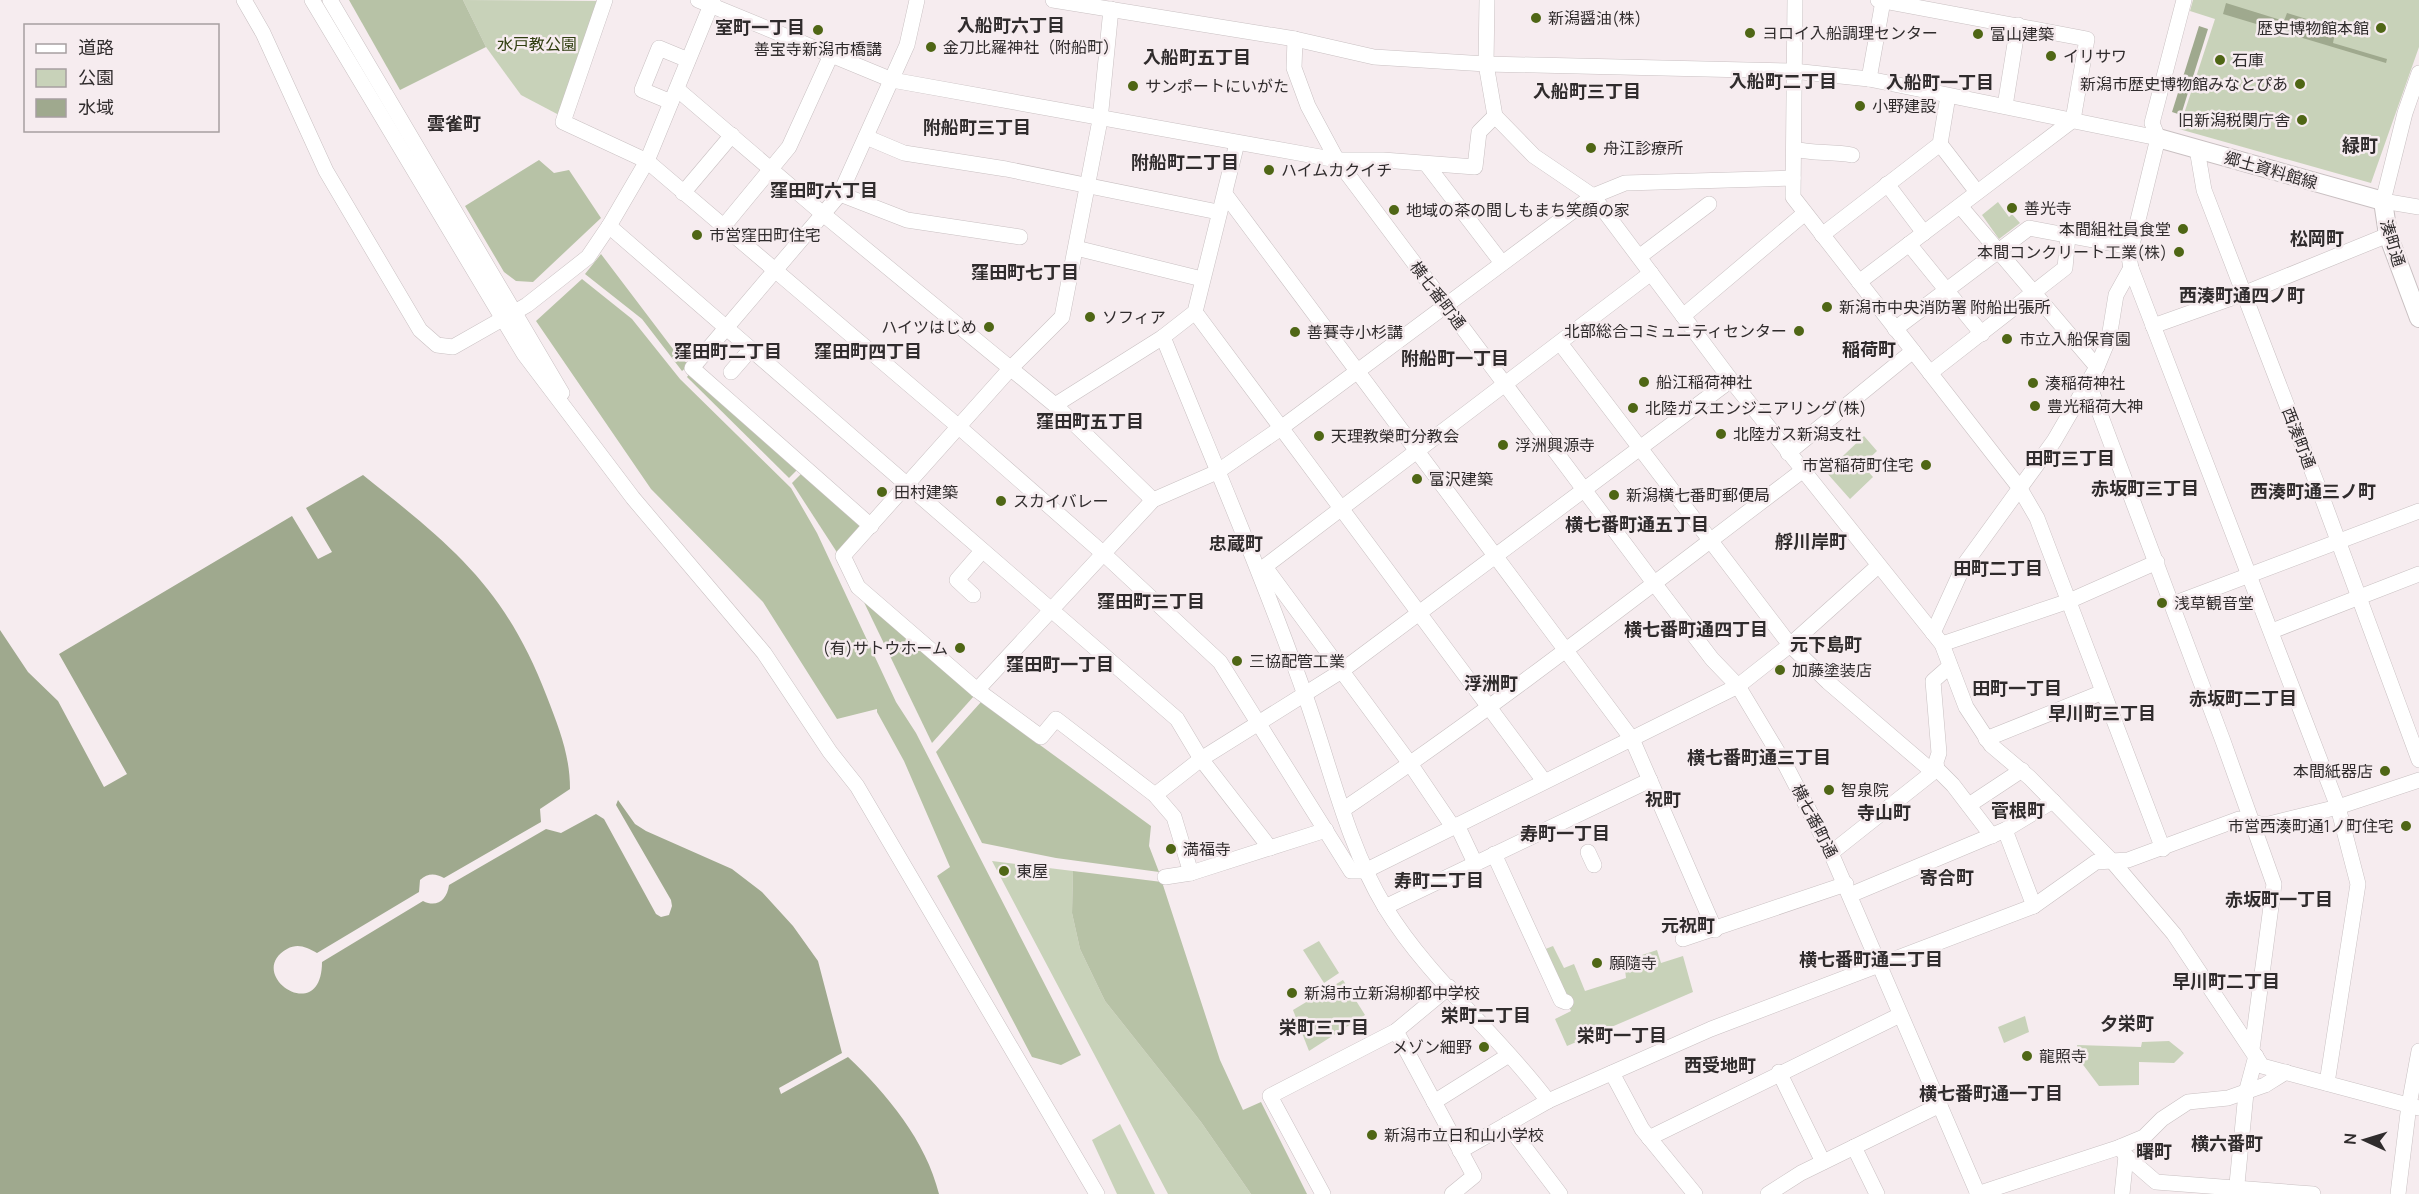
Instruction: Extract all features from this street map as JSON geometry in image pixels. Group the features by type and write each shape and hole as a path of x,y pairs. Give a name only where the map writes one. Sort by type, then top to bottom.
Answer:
{"main road":[{"name":"郷土資料館線","path":"2158,138 2383,201"},
{"name":"湊町通","path":"2383,201 2388,235 2419,318"}],"street":[{"path":"244,0 263,33 326,171 420,330 437,345 453,347 553,287 588,257 647,161 688,60 708,2 892,80 1100,120 1337,160 1383,160 1475,167 1479,132 1495,116"},
{"path":"312,0 509,315"},
{"path":"330,0 509,315 524,354 595,450 764,653 830,752 857,786 1097,1194"},
{"path":"605,0 563,122 647,161 1103,553 1220,662 1352,872 1365,872 1738,686 1790,645 1878,566"},
{"path":"871,526 692,368 840,194 908,45 917,0"},
{"path":"1053,0 1295,39 1374,57 1486,64 1793,71 1869,79 2158,138"},
{"path":"1487,0 1486,64 1495,116 1534,156 1593,196 1731,381 1937,639 1966,707 1986,739 2022,770 2112,861 2174,934 2262,1066 2414,1106"},
{"path":"1795,0 1793,197 2019,487 2037,518 2163,849"},
{"path":"2184,0 2152,123 2158,138 2130,247 2131,268 2338,807 2358,884 2327,1083"},
{"path":"1859,282 2073,120 2087,39 1884,1 1869,79"},
{"path":"1111,9 1100,120 1062,317 1010,369 843,556 858,587 977,690 1041,737 1056,719 1155,795 1174,817 1191,873"},
{"path":"2005,106 2018,25"},
{"name":"横七番町通","path":"1295,39 1294,68 1308,106 1337,160 1654,583 1712,659 1738,686 1786,766 1832,853 1978,1194"},
{"path":"688,60 659,48 642,90 674,95 732,135 823,214 1054,405 1153,500"},
{"path":"723,227 789,147 831,56"},
{"path":"2419,73 2405,113 2383,201 2419,207"},
{"path":"1822,235 1940,144 1948,96"},
{"path":"683,193 732,135"},
{"path":"866,137 904,153 1088,185 1218,212"},
{"path":"1054,405 1163,337 1195,312 1237,143"},
{"path":"1940,144 1977,192"},
{"path":"1794,149 1804,152 1833,150 1852,155"},
{"name":"西湊町通","path":"2197,149 2204,190 2360,597 2419,760"},
{"path":"1427,165 1502,263"},
{"path":"977,690 1049,609 1153,500 1217,472 1281,428 1593,196 1625,183 1793,178"},
{"path":"1887,184 1924,233"},
{"path":"840,194 907,220 1020,237"},
{"path":"1225,194 1632,739 1715,930"},
{"path":"1639,257 1709,204"},
{"path":"1960,206 2097,367"},
{"path":"1683,316 1805,213"},
{"path":"609,226 1177,718 1201,759 1270,848"},
{"path":"1895,329 2030,228 2130,247"},
{"path":"2153,326 2243,294 2388,235"},
{"path":"1930,373 2065,268 2068,236"},
{"path":"1909,244 1982,334"},
{"path":"1076,248 1202,279"},
{"path":"1937,639 1964,564 2054,441 2097,367 2109,338 2116,295 2131,268"},
{"path":"1262,569 1339,507 1506,385 1651,273"},
{"path":"1195,312 1544,781"},
{"path":"1163,337 1217,472 1262,569 1365,872 1400,929 1548,1101"},
{"path":"1560,343 1790,645 1828,682 1935,771 1999,833 2034,906"},
{"path":"731,372 751,349"},
{"path":"1788,453 1913,351"},
{"path":"1155,795 1201,759 1340,672 1731,381"},
{"path":"2088,382 2173,604 2274,884 2254,1053 2246,1092 2236,1191"},
{"path":"1344,809 1410,765 1802,471"},
{"path":"2173,604 2419,511"},
{"path":"972,595 957,580 982,551"},
{"path":"1937,639 2069,601 2157,562"},
{"path":"1262,569 1455,826 1476,863"},
{"path":"2271,631 2419,574"},
{"path":"1832,853 1935,771 1939,753 1933,681 1950,666"},
{"path":"1986,739 2103,692"},
{"path":"1969,805 2022,770"},
{"path":"1385,907 1650,780"},
{"path":"1460,1151 1548,1101 1711,1029 2034,906 2096,862 2128,860 2163,849 2239,819 2265,825 2338,807 2419,780"},
{"path":"1683,939 1848,889 1999,833 2053,801"},
{"path":"1165,877 1191,873 1326,830"},
{"path":"1494,854 1561,1000 1566,1002"},
{"path":"1323,1194 1270,1096 1396,1031 1449,987"},
{"path":"1649,1137 1900,1015"},
{"path":"1396,1031 1474,1176 1452,1194"},
{"path":"2398,1194 2414,1106 2419,1051"},
{"path":"1434,1102 1509,1055"},
{"path":"1779,1072 1823,1162"},
{"path":"1978,1194 2123,1152 2144,1137 2162,1119 2188,1102 2228,1098 2265,1086 2286,1072"},
{"path":"1612,1073 1642,1130 1695,1194"},
{"path":"1768,1194 1823,1162 1940,1105"},
{"path":"1507,1124 1560,1194"},
{"path":"1854,1147 1877,1194"},
{"path":"2123,1152 2156,1182 2236,1191 2313,1194"},
{"path":"2122,1194 2123,1152"}],"green space":[{"name":"水戸教公園","path":"463,0 597,1 559,115 521,95 486,47"},
{"name":"新潟市歴史博物館みなとぴあ","path":"2193,0 2419,0 2419,47 2371,183 2179,129 2215,19 2190,11"},
{"path":"1998,202 2009,217 2012,214 2020,223 1999,239 1982,215"},
{"path":"1864,436 1877,451 1862,465 1873,477 1850,499 1826,472"},
{"path":"992,861 1073,871 1072,913 1080,949 1105,1001 1201,1122 1251,1194 1168,1194"},
{"path":"1319,941 1339,973 1324,983 1303,950"},
{"path":"1553,946 1564,968 1574,964 1585,991 1626,978 1624,961 1657,950 1661,963 1683,956 1693,992 1567,1046 1555,1019 1571,1011 1543,950"},
{"path":"1343,980 1365,1015 1309,1051 1293,1010"},
{"path":"2025,1016 2029,1032 2004,1043 1998,1027"},
{"path":"2169,1041 2184,1053 2174,1063 2139,1062 2139,1085 2099,1086 2081,1062 2077,1045 2141,1047 2142,1042"},
{"path":"1120,1124 1155,1194 1117,1194 1092,1140"}],"shaded area":[{"path":"349,0 463,0 486,47 400,90"},
{"path":"539,160 554,173 569,170 601,218 533,282 516,281 504,272 465,206"},
{"path":"601,254 676,353 689,365 682,371 642,319 585,274"},
{"path":"582,279 632,319 680,379 791,488 817,533 896,702 916,733 1081,1055 1061,1065 1032,1057 937,876 950,867 904,761 877,709 837,719 763,602 651,489 536,321"},
{"path":"692,370 800,467 789,478 687,377"},
{"path":"804,471 864,526 840,557 792,483"},
{"path":"861,596 974,696 932,743"},
{"path":"981,702 1151,826 1149,846 1159,872 1056,858 982,843 936,752"},
{"path":"1073,871 1162,882 1220,1060 1243,1110 1261,1102 1307,1194 1251,1194 1201,1122 1105,1001 1080,949 1072,913"}],"water":[{"path":"2226,3 2284,21 2287,13 2336,28 2333,43 2387,59 2386,63 2223,14"},
{"path":"2199,26 2208,29 2181,115 2172,112"},
{"path":"363,475 449,547 494,597 531,659 547,697 566,753 570,789 540,809 541,822 444,878 432,874 426,876 420,880 419,892 317,953 295,946 287,949 276,959 274,971 279,982 288,990 299,993 310,991 319,981 322,962 423,901 437,903 446,895 449,885 546,829 561,833 596,814 604,819 656,914 661,917 669,915 671,900 616,805 618,800 635,824 732,869 762,892 793,926 818,961 842,1053 779,1088 781,1094 848,1057 891,1103 915,1137 933,1174 939,1194 0,1194 0,630 28,672 58,701 104,787 127,774 59,654 292,516 318,559 332,552 306,508"}],"place":[{"name":"新潟醤油(株)","path":"1536,18"},
{"name":"歴史博物館本館","path":"2381,28"},
{"name":"善宝寺新潟市橋講","path":"818,30"},
{"name":"ヨロイ入船調理センター","path":"1750,33"},
{"name":"富山建築","path":"1978,34"},
{"name":"金刀比羅神社（附船町）","path":"931,47"},
{"name":"イリサワ","path":"2051,56"},
{"name":"石庫","path":"2220,60"},
{"name":"新潟市歴史博物館みなとぴあ","path":"2300,84"},
{"name":"サンポートにいがた","path":"1133,86"},
{"name":"小野建設","path":"1860,106"},
{"name":"旧新潟税関庁舎","path":"2302,120"},
{"name":"舟江診療所","path":"1591,148"},
{"name":"ハイムカクイチ","path":"1269,170"},
{"name":"善光寺","path":"2012,208"},
{"name":"地域の茶の間しもまち笑顔の家","path":"1394,210"},
{"name":"本間組社員食堂","path":"2183,229"},
{"name":"市営窪田町住宅","path":"697,235"},
{"name":"本間コンクリート工業(株)","path":"2179,252"},
{"name":"新潟市中央消防署 附船出張所","path":"1827,307"},
{"name":"ソフィア","path":"1090,317"},
{"name":"ハイツはじめ","path":"989,327"},
{"name":"北部総合コミュニティセンター","path":"1799,331"},
{"name":"善賽寺小杉講","path":"1295,332"},
{"name":"市立入船保育園","path":"2007,339"},
{"name":"船江稲荷神社","path":"1644,382"},
{"name":"湊稲荷神社","path":"2033,383"},
{"name":"豊光稲荷大神","path":"2035,406"},
{"name":"北陸ガスエンジニアリング(株)","path":"1633,408"},
{"name":"北陸ガス新潟支社","path":"1721,434"},
{"name":"天理教榮町分教会","path":"1319,436"},
{"name":"浮洲興源寺","path":"1503,445"},
{"name":"市営稲荷町住宅","path":"1926,465"},
{"name":"富沢建築","path":"1417,479"},
{"name":"田村建築","path":"882,492"},
{"name":"新潟横七番町郵便局","path":"1614,495"},
{"name":"スカイバレー","path":"1001,501"},
{"name":"浅草観音堂","path":"2162,603"},
{"name":"(有)サトウホーム","path":"960,648"},
{"name":"三協配管工業","path":"1237,661"},
{"name":"加藤塗装店","path":"1780,670"},
{"name":"本間紙器店","path":"2385,771"},
{"name":"智泉院","path":"1829,790"},
{"name":"市営西湊町通1ノ町住宅","path":"2406,826"},
{"name":"満福寺","path":"1171,849"},
{"name":"東屋","path":"1004,871"},
{"name":"願隨寺","path":"1597,963"},
{"name":"新潟市立新潟柳都中学校","path":"1292,993"},
{"name":"メゾン細野","path":"1484,1047"},
{"name":"龍照寺","path":"2027,1056"},
{"name":"新潟市立日和山小学校","path":"1372,1135"}],"district":[{"name":"入船町六丁目","path":"1011,25"},
{"name":"室町一丁目","path":"760,27"},
{"name":"入船町五丁目","path":"1197,57"},
{"name":"入船町二丁目","path":"1783,81"},
{"name":"入船町一丁目","path":"1940,82"},
{"name":"入船町三丁目","path":"1587,91"},
{"name":"雲雀町","path":"454,123"},
{"name":"附船町三丁目","path":"977,127"},
{"name":"緑町","path":"2360,145"},
{"name":"附船町二丁目","path":"1185,162"},
{"name":"窪田町六丁目","path":"824,190"},
{"name":"松岡町","path":"2317,238"},
{"name":"窪田町七丁目","path":"1025,272"},
{"name":"西湊町通四ノ町","path":"2242,295"},
{"name":"稲荷町","path":"1869,349"},
{"name":"窪田町二丁目","path":"728,351"},
{"name":"窪田町四丁目","path":"868,351"},
{"name":"附船町一丁目","path":"1455,358"},
{"name":"窪田町五丁目","path":"1090,421"},
{"name":"田町三丁目","path":"2070,458"},
{"name":"赤坂町三丁目","path":"2145,488"},
{"name":"西湊町通三ノ町","path":"2313,491"},
{"name":"横七番町通五丁目","path":"1637,524"},
{"name":"艀川岸町","path":"1811,541"},
{"name":"忠蔵町","path":"1236,543"},
{"name":"田町二丁目","path":"1998,568"},
{"name":"窪田町三丁目","path":"1151,601"},
{"name":"横七番町通四丁目","path":"1696,629"},
{"name":"元下島町","path":"1826,644"},
{"name":"窪田町一丁目","path":"1060,664"},
{"name":"浮洲町","path":"1491,683"},
{"name":"田町一丁目","path":"2017,688"},
{"name":"赤坂町二丁目","path":"2243,698"},
{"name":"早川町三丁目","path":"2102,713"},
{"name":"横七番町通三丁目","path":"1759,757"},
{"name":"祝町","path":"1663,799"},
{"name":"菅根町","path":"2018,810"},
{"name":"寺山町","path":"1884,812"},
{"name":"寿町一丁目","path":"1565,833"},
{"name":"寄合町","path":"1947,877"},
{"name":"寿町二丁目","path":"1439,880"},
{"name":"赤坂町一丁目","path":"2279,899"},
{"name":"元祝町","path":"1688,925"},
{"name":"横七番町通二丁目","path":"1871,959"},
{"name":"早川町二丁目","path":"2226,981"},
{"name":"栄町二丁目","path":"1486,1015"},
{"name":"夕栄町","path":"2127,1023"},
{"name":"栄町三丁目","path":"1324,1027"},
{"name":"栄町一丁目","path":"1622,1035"},
{"name":"西受地町","path":"1720,1065"},
{"name":"横七番町通一丁目","path":"1991,1093"},
{"name":"横六番町","path":"2227,1143"},
{"name":"曙町","path":"2154,1151"}]}
